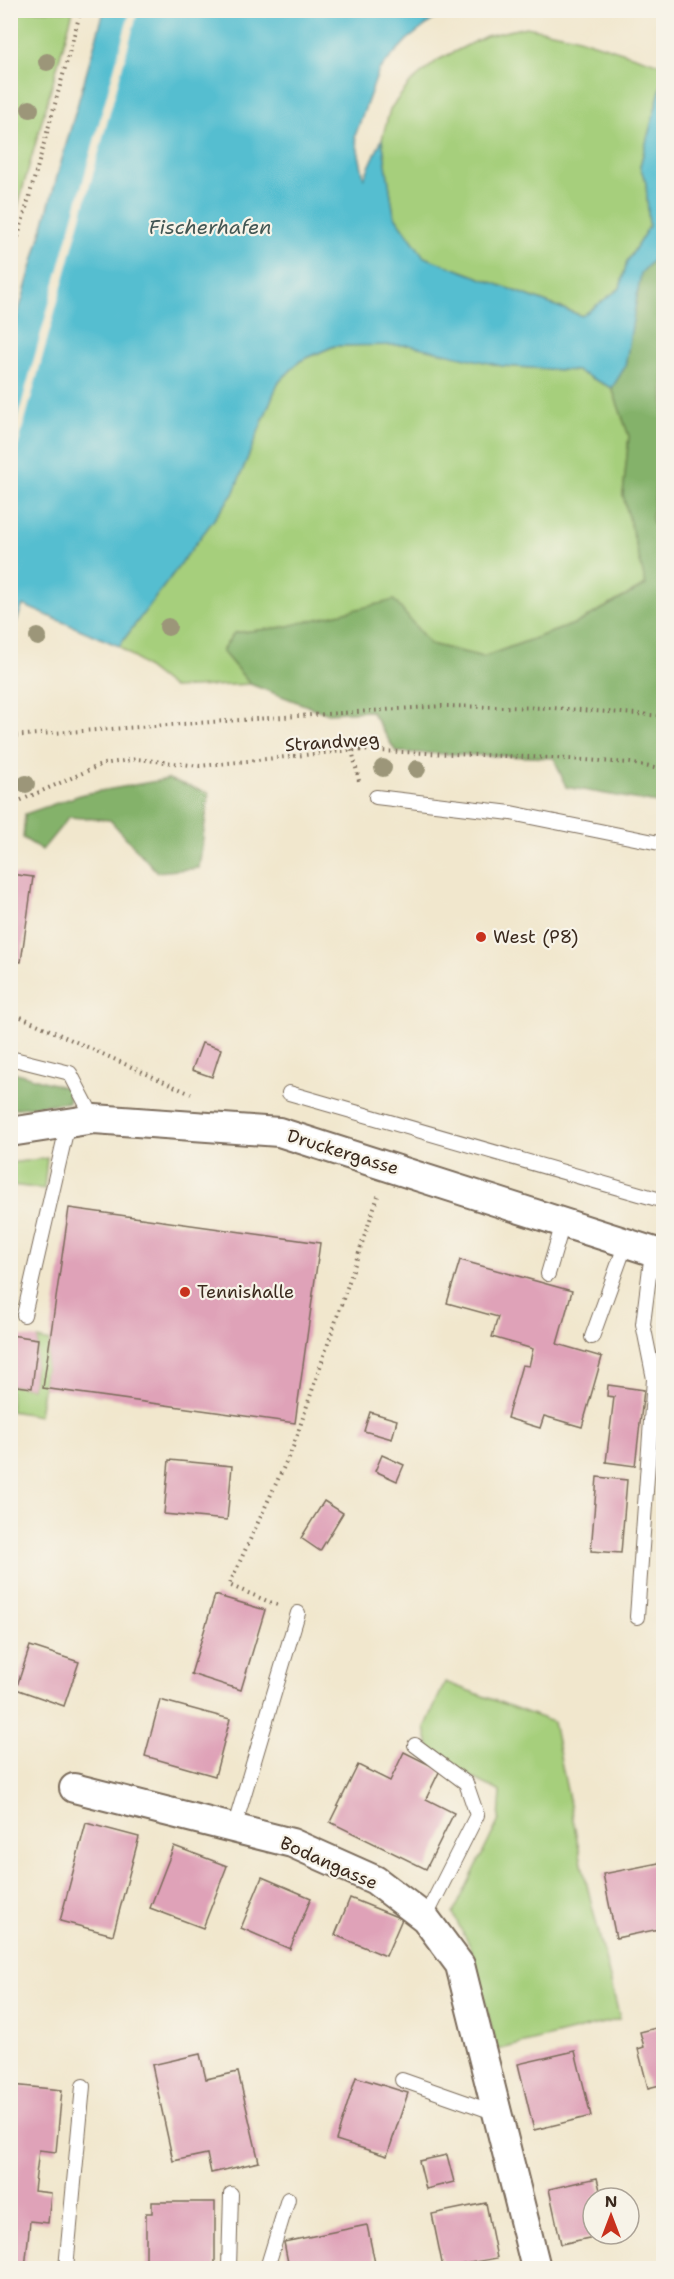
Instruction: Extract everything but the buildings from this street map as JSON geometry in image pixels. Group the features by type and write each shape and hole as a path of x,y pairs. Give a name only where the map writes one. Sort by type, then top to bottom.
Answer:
{"street":[{"name":"Druckergasse","path":"10,1132 81,1121 279,1132 647,1250"},
{"name":"Bodangasse","path":"74,1788 292,1842 375,1880 425,1918 460,1965 536,2268"}],"lane":[{"path":"376,797 511,813 663,844"},
{"path":"10,1058 70,1073 81,1121 24,1315"},
{"path":"289,1093 663,1201"},
{"path":"548,1274 563,1223"},
{"path":"592,1337 647,1250"},
{"path":"637,1617 654,1379 643,1324 647,1250"},
{"path":"234,1828 298,1613"},
{"path":"415,1745 466,1783 477,1815 425,1918"},
{"path":"402,2080 498,2113"},
{"path":"66,2268 83,2086"},
{"path":"229,2268 231,2194"},
{"path":"267,2268 288,2199"}],"path":[{"path":"10,266 81,10"},
{"name":"Strandweg","path":"10,736 442,706 553,708 663,716"},
{"path":"352,750 357,779 376,797"},
{"name":"Strandweg","path":"10,806 82,772 117,761 137,759 200,766 352,750 554,758 630,764 663,770"},
{"path":"10,1012 198,1097"},
{"path":"298,1613 229,1585 293,1447 389,1166"}],"green space":[{"path":"10,11 73,11 11,230"},
{"path":"526,27 572,36 663,65 663,79 640,166 646,183 649,226 627,262 620,288 583,316 424,257 394,215 382,139 390,109 410,83 438,60 486,36"},
{"path":"663,249 664,424 652,518 664,567 663,804 566,787 554,758 396,752 371,711 326,713 250,684 222,651 234,633 284,627 394,600 430,644 483,657 577,623 646,585 623,495 629,436 612,388 625,367 641,273"},
{"path":"409,344 502,366 577,371 612,388 629,436 623,495 647,584 577,623 483,657 430,644 284,627 234,633 222,651 250,684 173,688 119,646 233,494 278,383 300,361 335,346"},
{"path":"663,424 663,567 652,518"},
{"path":"168,779 209,793 199,868 157,872 110,820 69,817 42,850 23,838 25,814 83,794"},
{"path":"10,1071 67,1088 69,1102 11,1109"},
{"path":"47,1158 44,1189 11,1185 11,1163"},
{"path":"38,1339 50,1342 39,1416 11,1411 10,1385 32,1388"},
{"path":"445,1682 553,1722 584,1873 620,2019 497,2050 471,1948 453,1914 499,1820 501,1792 473,1778 430,1751 425,1728"}],"water":[{"name":"Fischerhafen","path":"104,11 450,11 438,16 407,40 379,70 355,136 364,178 382,139 394,215 424,257 582,316 620,288 627,262 649,226 646,183 640,166 663,79 663,249 641,273 625,367 612,388 577,371 502,366 409,345 334,346 300,361 278,383 233,494 119,646 23,605 11,636 11,339"}],"pier":[{"path":"130,11 138,11 11,471 11,442"}],"place":[{"name":"West (P8)","path":"481,937"},
{"name":"Tennishalle","path":"185,1292"}]}
